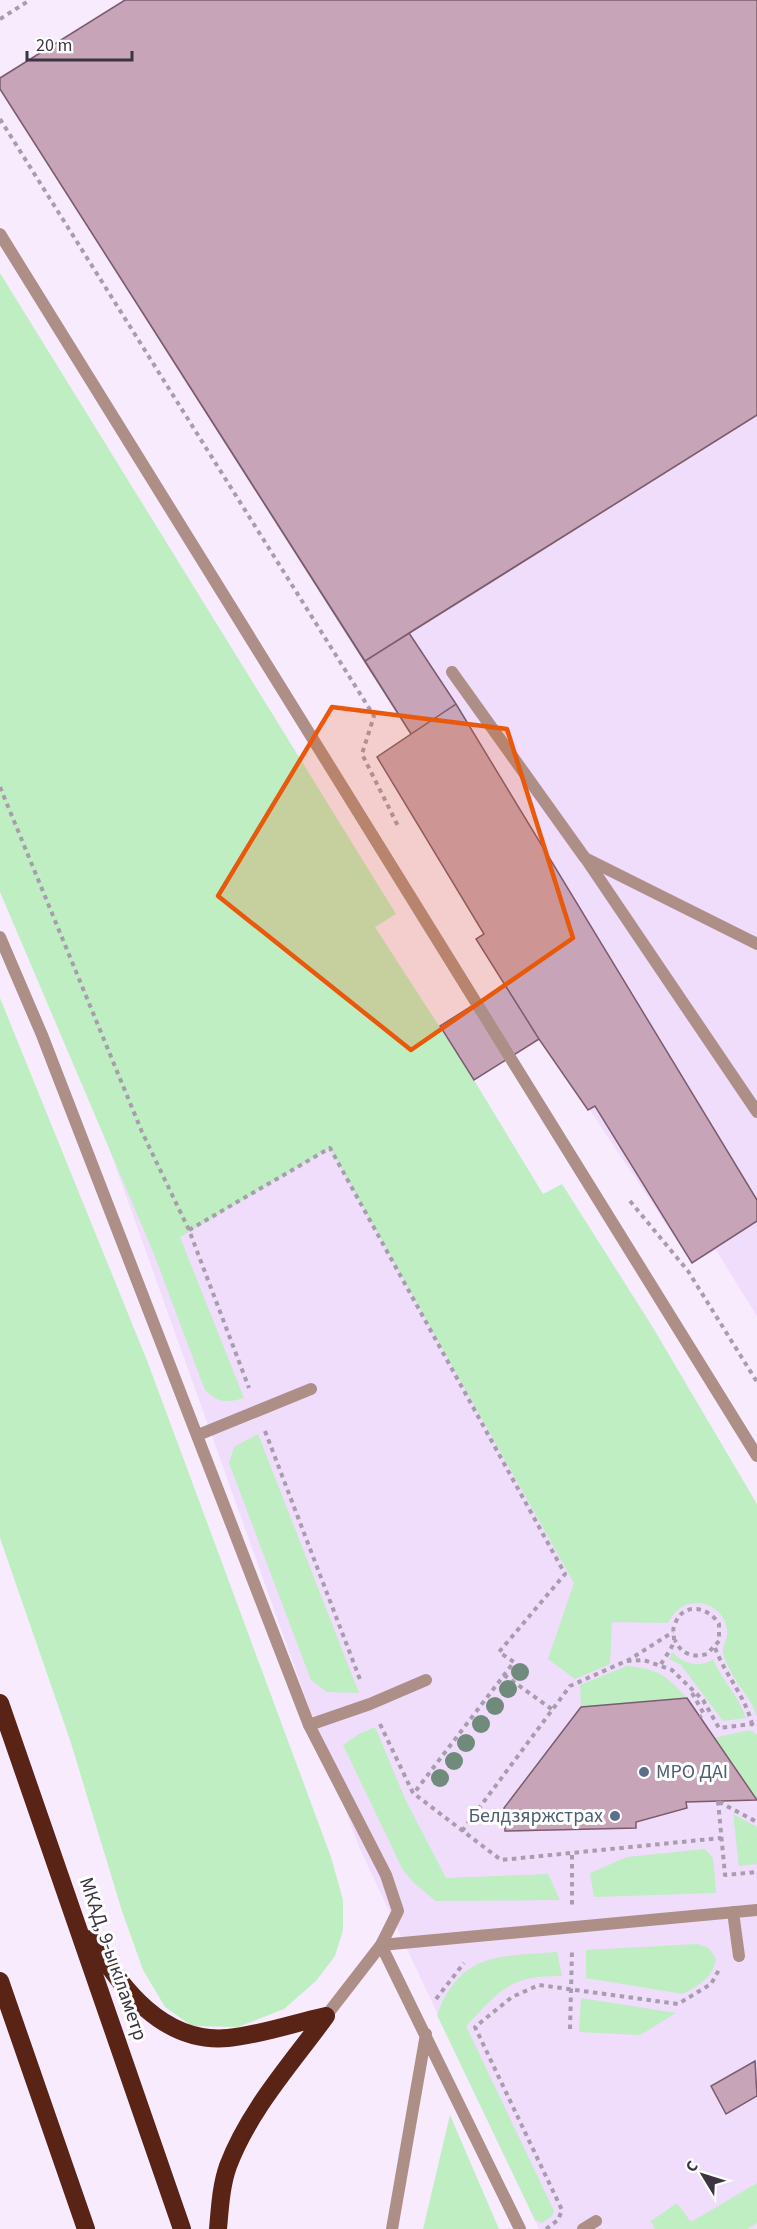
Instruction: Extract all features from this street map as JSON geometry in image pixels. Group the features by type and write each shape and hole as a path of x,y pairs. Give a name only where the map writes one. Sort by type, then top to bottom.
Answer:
{"highway":[{"name":"МКАД, 9-ы кіламетр","path":"0,1704 182,2229"},
{"path":"72,1907 113,1974 152,2014 171,2028 189,2035 227,2038 326,2016"},
{"path":"0,1981 86,2229"},
{"path":"218,2229 221,2190 229,2164 256,2112 326,2016"}],"street":[{"path":"0,234 757,1456"},
{"path":"452,672 585,858 757,1112"},
{"path":"585,858 757,944"},
{"path":"0,937 42,1035 309,1725 387,1875 398,1911 381,1945 326,2016"},
{"path":"198,1435 311,1389"},
{"path":"309,1725 370,1704 426,1680"},
{"path":"381,1945 757,1910"},
{"path":"733,1912 739,1956"},
{"path":"381,1945 520,2229"},
{"path":"392,2229 426,2034"},
{"path":"583,2229 596,2221"}],"path":[{"path":"0,19 30,0"},
{"path":"0,119 374,716 362,754 402,834"},
{"path":"0,787 142,1132 189,1230 370,1704 413,1793 501,1860 721,1838"},
{"path":"189,1230 330,1148 566,1574 500,1652 514,1662 413,1793"},
{"path":"624,1193 688,1271 757,1382"},
{"path":"699,1609 707,1611 719,1624 721,1633 715,1648 707,1654 690,1656 683,1652 675,1640 673,1632 679,1617 685,1612 699,1609"},
{"path":"462,1831 570,1686 626,1661 673,1632"},
{"path":"661,1664 675,1640"},
{"path":"715,1648 724,1671 747,1704 752,1724 757,1728"},
{"path":"626,1661 644,1660 661,1664 672,1670 703,1701 719,1728 752,1724"},
{"path":"504,1675 553,1710"},
{"path":"692,1692 704,1714 700,1717"},
{"path":"757,1822 718,1801 725,1875 757,1872"},
{"path":"570,2029 572,1954"},
{"path":"546,2229 558,2220 562,2210 475,2027 512,1997 540,1985 678,2004 711,1984 719,1974 722,1958"},
{"path":"433,2006 448,1981 464,1963 472,1959"}],"highlighted area":[{"path":"332,707 507,729 573,938 411,1050 218,896"}],"shaded area":[{"path":"125,0 757,0 757,1316 716,1250 692,1263 476,939 484,934 377,757 411,734 0,89 0,78"},
{"path":"366,936 757,1515 757,2229 539,2229 359,1847 85,1081"}],"green space":[{"path":"0,273 396,914 375,927 474,1080 543,1194 562,1184 652,1326 757,1504 757,1717 724,1657 723,1648 727,1635 725,1621 714,1608 708,1605 692,1603 683,1606 668,1623 612,1622 610,1664 575,1679 548,1659 574,1583 330,1148 180,1237 244,1398 223,1401 205,1390 154,1254 0,892"},
{"path":"0,998 148,1363 331,1857 343,1900 343,1930 335,1956 316,1981 284,2009 238,2027 192,2026 165,2007 143,1970 122,1911 70,1740 0,1538"},
{"path":"258,1434 359,1693 327,1692 311,1680 229,1463 234,1447"},
{"path":"672,1652 691,1663 703,1664 713,1659 746,1718 723,1721 681,1665 669,1659"},
{"path":"627,1666 654,1671 667,1679 687,1698 581,1707 580,1685"},
{"path":"375,1727 406,1801 446,1878 548,1874 560,1900 436,1901 416,1885 403,1870 343,1745"},
{"path":"750,1730 757,1735 757,1799 714,1738"},
{"path":"733,1814 757,1827 757,1864 739,1866"},
{"path":"705,1849 713,1858 716,1893 594,1897 590,1873 627,1857"},
{"path":"697,1944 709,1948 716,1959 712,1972 683,1994 586,1978 586,1950"},
{"path":"557,1952 562,1976 530,1978 507,1987 466,2026 554,2211 552,2216 542,2223 535,2220 437,2015 447,1994 470,1968 500,1957"},
{"path":"581,1998 676,2013 640,2035 579,2032"},
{"path":"450,2115 499,2229 423,2229"},
{"path":"757,2183 757,2223 747,2229 655,2229 651,2221 677,2203 691,2222"}],"building":[{"path":"125,0 757,0 757,415 409,633 456,704 757,1200 757,1221 692,1263 595,1106 588,1110 539,1039 474,1080 440,1026 505,985 476,939 484,934 377,757 411,734 0,89 0,78"},
{"path":"125,0 757,0 757,415 365,661 0,89 0,78"},
{"path":"409,633 456,704 411,734 365,661"},
{"path":"505,985 539,1039 474,1080 440,1026"},
{"path":"687,1698 757,1800 686,1802 687,1808 636,1822 636,1828 505,1831 504,1808 581,1707"},
{"path":"755,2061 757,2096 726,2114 711,2086"}],"place":[{"name":"МРО ДАІ","path":"644,1772"},
{"name":"Белдзяржстрах","path":"615,1816"}]}
